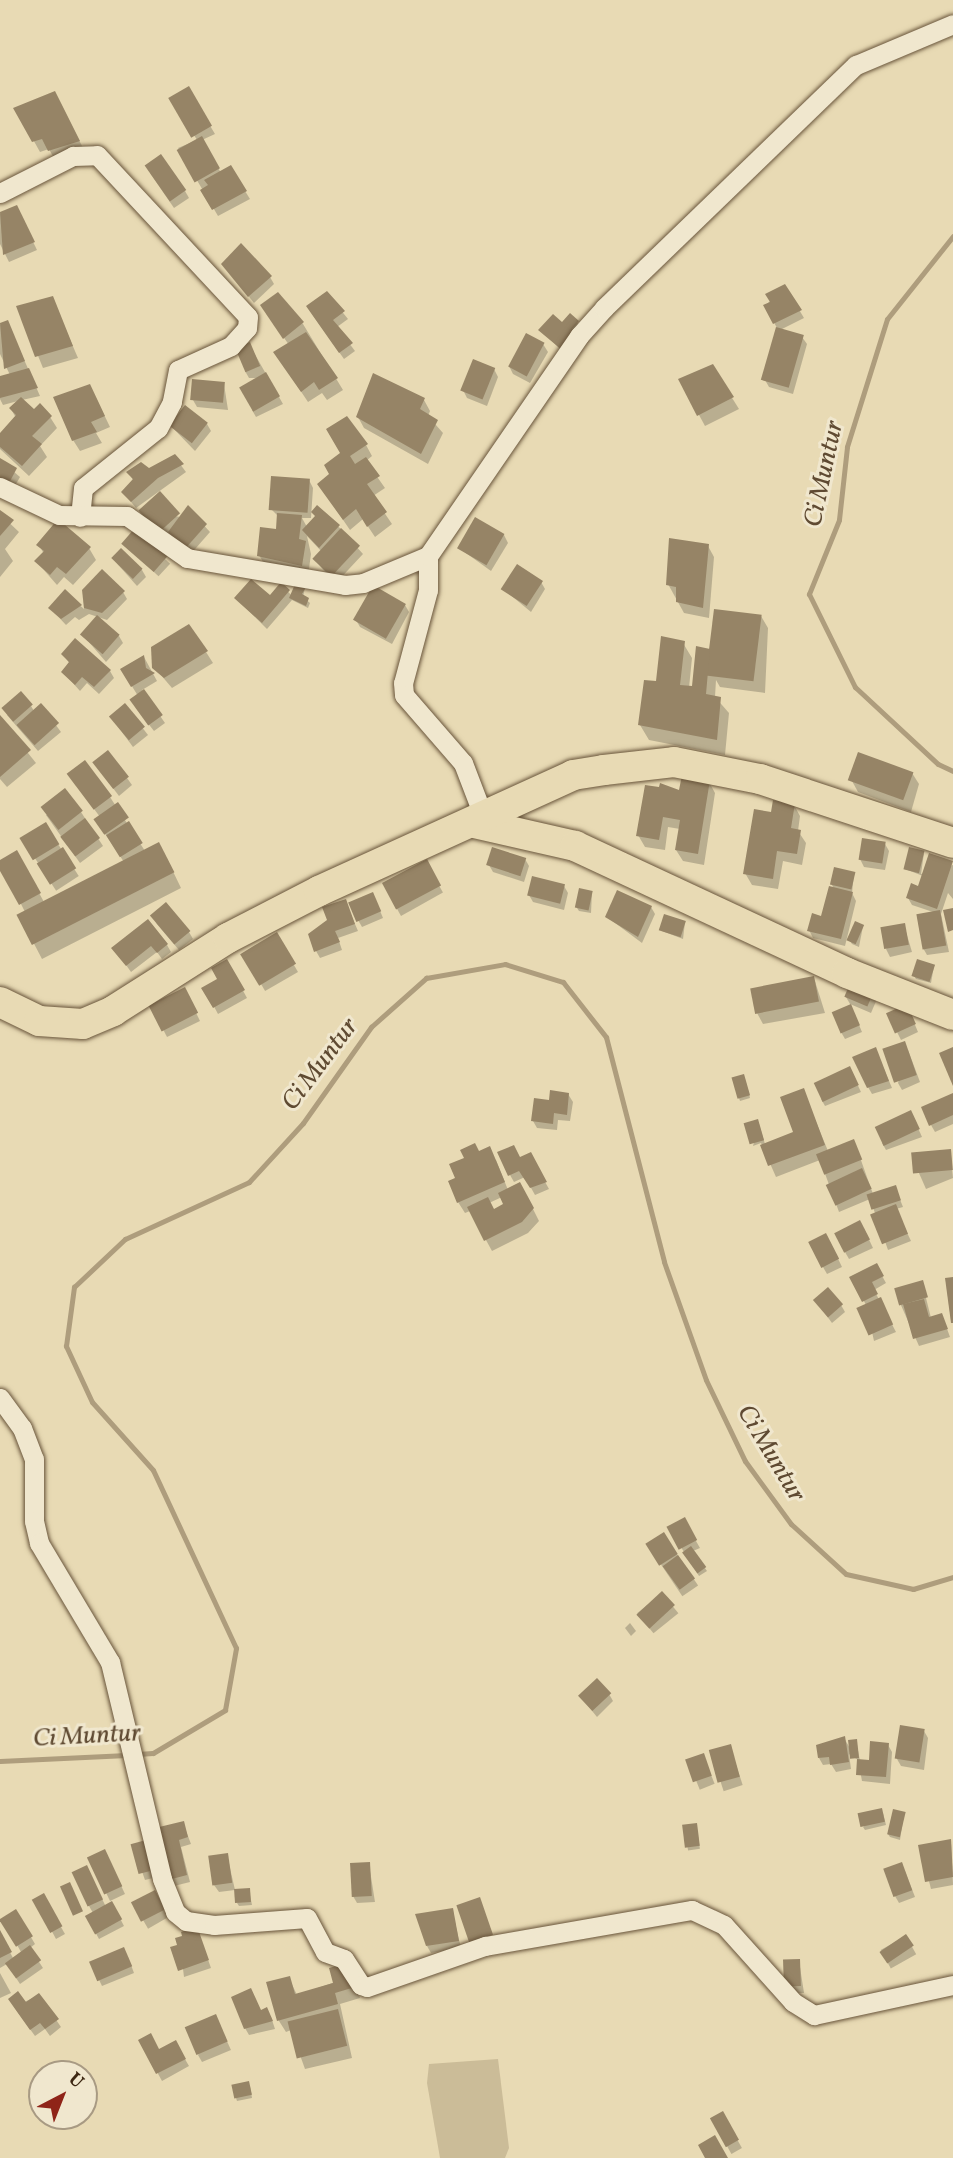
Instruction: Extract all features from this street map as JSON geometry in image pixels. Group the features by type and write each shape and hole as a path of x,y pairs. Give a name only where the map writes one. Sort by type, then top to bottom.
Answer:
{"highway":[{"path":"0,1002 39,1020 83,1024 113,1012 228,938 285,908 573,775 674,762 760,779 953,844"},
{"path":"479,820 575,846 835,967 953,1015"}],"street":[{"path":"0,487 47,511 79,517 127,516 193,560 345,585 363,583 428,556 579,337 604,308 856,65 953,24"},
{"path":"0,193 73,156 100,156 248,317 247,328 231,346 178,370 172,402 158,428 84,486 79,517"},
{"path":"428,556 428,590 403,683 404,695 463,763 479,820"},
{"path":"0,1398 22,1428 34,1459 34,1521 39,1543 104,1648 143,1785 162,1879 176,1912 196,1925 310,1920 325,1952 344,1959 363,1986 518,1938 692,1910 724,1925 793,2002 814,2015 953,1985"}],"shaded area":[{"path":"498,2059 509,2148 505,2158 440,2158 427,2083 429,2064"}],"building":[{"path":"189,86 212,126 191,138 168,98"},
{"path":"55,91 80,141 48,151 42,139 32,142 13,108"},
{"path":"202,136 220,168 195,182 177,150"},
{"path":"161,154 186,190 170,202 145,165"},
{"path":"231,165 247,191 212,210 200,190 208,185 204,180"},
{"path":"17,205 35,242 3,255 0,212"},
{"path":"241,243 272,276 248,297 221,264"},
{"path":"785,284 802,310 773,324 763,305 770,302 765,294"},
{"path":"327,291 345,311 333,320 353,343 339,353 306,306"},
{"path":"278,292 304,322 283,339 260,305"},
{"path":"53,296 73,346 35,357 16,306"},
{"path":"570,313 579,321 572,329 576,334 562,350 538,330 553,314 562,322"},
{"path":"8,320 25,361 4,369 0,323"},
{"path":"776,327 804,335 789,388 761,380"},
{"path":"306,332 338,378 319,390 314,382 301,392 273,352"},
{"path":"526,333 545,343 527,376 508,367"},
{"path":"250,342 260,366 245,372 235,348"},
{"path":"473,359 495,368 483,400 460,391"},
{"path":"713,364 734,397 697,416 678,379"},
{"path":"29,368 38,388 0,398 0,376"},
{"path":"266,372 280,396 253,412 239,388"},
{"path":"373,373 425,398 420,409 438,420 421,454 356,417"},
{"path":"192,379 225,382 223,403 190,400"},
{"path":"90,384 105,416 91,422 97,432 72,441 53,397"},
{"path":"21,397 34,409 40,403 52,416 32,436 42,444 22,466 0,447 0,433 16,415 9,408"},
{"path":"185,405 208,423 192,443 169,425"},
{"path":"347,416 368,444 350,456 355,464 366,457 380,476 367,484 387,512 367,527 356,509 343,520 317,484 329,474 324,465 340,453 326,429"},
{"path":"175,454 184,464 158,478 131,502 121,492 133,479 126,472 141,462 149,468"},
{"path":"0,458 17,468 8,485 0,480"},
{"path":"271,476 310,479 308,513 269,510"},
{"path":"160,491 180,513 159,533 138,510"},
{"path":"188,505 207,524 184,550 168,532"},
{"path":"317,505 340,525 319,548 302,530 315,516 311,512"},
{"path":"0,510 14,520 0,536"},
{"path":"277,513 302,515 299,539 306,541 302,566 257,556 260,527 276,529"},
{"path":"475,517 504,534 486,565 457,548"},
{"path":"58,519 91,547 66,574 57,567 50,575 34,561 44,551 36,545"},
{"path":"135,528 167,556 154,572 121,544"},
{"path":"341,528 360,546 331,576 312,559"},
{"path":"669,538 709,544 703,608 676,602 676,587 666,585"},
{"path":"121,548 143,569 133,579 111,558"},
{"path":"517,564 543,581 527,606 501,589"},
{"path":"102,569 125,591 102,613 84,608 82,590"},
{"path":"251,579 270,595 281,582 290,590 262,623 234,598"},
{"path":"296,582 306,587 302,594 309,598 306,606 289,598"},
{"path":"373,585 406,604 386,639 353,620"},
{"path":"65,589 82,605 61,619 48,608"},
{"path":"714,609 762,615 753,681 706,676"},
{"path":"97,615 120,635 103,654 80,635"},
{"path":"189,624 208,651 164,678 152,668 151,647"},
{"path":"661,636 685,641 680,685 692,686 696,646 710,649 706,694 721,697 717,740 638,725 644,680 656,681"},
{"path":"75,638 111,670 94,687 82,677 75,685 61,672 69,662 61,654"},
{"path":"144,655 146,668 155,673 131,687 120,669"},
{"path":"144,689 163,715 148,725 129,700"},
{"path":"21,691 33,705 13,722 1,708"},
{"path":"41,703 59,723 35,745 16,725"},
{"path":"125,703 145,727 129,740 109,716"},
{"path":"0,715 31,750 0,777"},
{"path":"108,750 129,777 113,789 92,762"},
{"path":"858,752 913,772 903,800 848,780"},
{"path":"85,760 112,796 94,810 67,774"},
{"path":"682,775 710,780 698,854 675,850 680,820 663,817 659,840 636,836 645,785 659,787 660,783 679,790"},
{"path":"65,788 83,811 58,830 41,807"},
{"path":"773,800 795,803 791,828 801,830 797,854 777,851 773,879 743,874 754,809 771,812"},
{"path":"118,802 129,818 104,835 93,819"},
{"path":"85,818 100,838 75,857 60,837"},
{"path":"129,821 143,843 120,857 106,835"},
{"path":"46,822 59,844 33,860 19,838"},
{"path":"862,838 886,842 882,863 859,860"},
{"path":"159,842 174,872 32,945 16,915"},
{"path":"63,847 76,868 50,885 37,863"},
{"path":"492,847 526,858 520,876 486,865"},
{"path":"909,847 925,851 919,873 903,869"},
{"path":"17,850 41,893 19,905 0,871 0,860"},
{"path":"929,853 953,861 937,909 906,898 911,883 918,886"},
{"path":"427,859 441,885 396,909 382,883"},
{"path":"834,867 855,872 851,889 830,885"},
{"path":"532,876 565,884 560,904 527,895"},
{"path":"829,886 853,892 841,939 807,931 812,913 821,916"},
{"path":"579,888 593,891 589,910 575,908"},
{"path":"617,890 652,906 638,937 605,917"},
{"path":"373,892 381,911 356,922 348,903"},
{"path":"346,899 355,924 335,931 340,942 314,952 308,934 327,920 322,907"},
{"path":"166,902 190,931 174,945 150,915"},
{"path":"953,908 953,930 948,932 943,910"},
{"path":"940,910 946,945 923,950 916,914"},
{"path":"664,914 686,921 681,937 659,930"},
{"path":"148,919 168,944 157,953 151,946 126,966 111,948"},
{"path":"855,921 864,925 856,944 846,940"},
{"path":"905,923 909,945 884,949 880,927"},
{"path":"277,932 296,964 259,986 240,954"},
{"path":"227,959 245,990 213,1008 201,988 217,979 211,968"},
{"path":"917,959 935,965 930,982 911,976"},
{"path":"814,976 819,1002 755,1014 750,988"},
{"path":"851,981 874,991 867,1006 844,997"},
{"path":"185,987 198,1013 162,1031 148,1006"},
{"path":"851,1004 860,1025 841,1033 832,1012"},
{"path":"907,1004 916,1024 895,1033 886,1013"},
{"path":"905,1041 917,1075 894,1083 882,1049"},
{"path":"876,1047 889,1081 867,1088 852,1057"},
{"path":"953,1047 953,1086 939,1053"},
{"path":"850,1066 859,1085 823,1102 814,1083"},
{"path":"744,1074 750,1095 738,1099 732,1078"},
{"path":"804,1088 825,1145 768,1166 760,1145 793,1132 780,1097"},
{"path":"550,1090 569,1093 567,1115 554,1113 553,1124 531,1121 534,1098 549,1100"},
{"path":"953,1093 953,1115 929,1126 921,1107"},
{"path":"911,1110 920,1129 884,1146 875,1127"},
{"path":"758,1119 764,1140 750,1144 744,1123"},
{"path":"854,1139 862,1159 824,1175 816,1154"},
{"path":"475,1143 479,1151 490,1146 505,1182 457,1203 448,1181 455,1178 449,1164 464,1158 460,1150"},
{"path":"514,1145 520,1157 531,1152 547,1182 530,1188 519,1171 508,1176 497,1152"},
{"path":"951,1149 953,1170 913,1173 911,1152"},
{"path":"862,1168 872,1189 835,1206 826,1185"},
{"path":"520,1182 534,1208 522,1222 484,1241 467,1207 488,1197 494,1209 503,1204 498,1193"},
{"path":"896,1185 901,1200 871,1210 867,1195"},
{"path":"896,1204 908,1234 882,1244 870,1214"},
{"path":"860,1220 870,1240 844,1253 834,1233"},
{"path":"826,1233 839,1259 821,1268 808,1242"},
{"path":"877,1263 884,1276 872,1282 878,1294 862,1302 849,1277"},
{"path":"953,1277 953,1323 951,1323 945,1278"},
{"path":"923,1280 928,1297 899,1306 894,1288"},
{"path":"828,1287 843,1304 828,1317 813,1300"},
{"path":"881,1297 893,1324 869,1335 856,1308"},
{"path":"924,1299 929,1317 942,1313 948,1329 913,1339 903,1304"},
{"path":"685,1517 697,1540 679,1550 666,1527"},
{"path":"664,1532 678,1554 659,1566 645,1544"},
{"path":"691,1546 706,1567 697,1574 682,1552"},
{"path":"678,1555 695,1578 680,1590 663,1566"},
{"path":"662,1591 675,1605 649,1629 636,1615"},
{"path":"597,1678 611,1693 592,1711 578,1696"},
{"path":"900,1725 925,1729 919,1762 895,1759"},
{"path":"845,1736 849,1762 830,1765 829,1757 818,1758 816,1745"},
{"path":"857,1739 859,1758 850,1759 848,1740"},
{"path":"870,1741 889,1743 886,1777 856,1775 857,1759 869,1760"},
{"path":"731,1744 740,1777 718,1783 709,1750"},
{"path":"704,1753 712,1776 693,1782 685,1760"},
{"path":"882,1808 885,1822 860,1827 858,1813"},
{"path":"893,1809 906,1812 900,1837 887,1834"},
{"path":"184,1821 188,1837 179,1840 187,1875 168,1880 155,1828"},
{"path":"697,1823 700,1846 685,1848 682,1825"},
{"path":"951,1839 953,1877 925,1882 918,1845"},
{"path":"146,1840 154,1870 139,1874 131,1844"},
{"path":"105,1849 122,1886 104,1895 87,1857"},
{"path":"228,1853 232,1883 212,1885 208,1856"},
{"path":"370,1862 372,1896 352,1897 350,1863"},
{"path":"902,1862 912,1890 893,1897 883,1869"},
{"path":"87,1865 103,1899 88,1907 72,1872"},
{"path":"70,1882 83,1911 73,1916 60,1886"},
{"path":"250,1888 251,1902 235,1903 234,1889"},
{"path":"155,1890 165,1910 141,1922 131,1902"},
{"path":"44,1893 62,1926 50,1933 32,1900"},
{"path":"480,1897 493,1935 469,1943 456,1905"},
{"path":"112,1901 122,1919 95,1934 85,1916"},
{"path":"453,1908 459,1941 426,1946 415,1914"},
{"path":"16,1909 33,1936 16,1947 0,1919"},
{"path":"197,1926 209,1960 178,1971 170,1947 177,1945 175,1938 182,1936 181,1932"},
{"path":"0,1930 12,1952 0,1958"},
{"path":"906,1934 914,1946 887,1964 879,1952"},
{"path":"30,1945 41,1960 16,1979 5,1963"},
{"path":"124,1947 132,1966 97,1981 89,1962"},
{"path":"800,1959 801,1986 784,1987 783,1960"},
{"path":"347,1963 355,1987 335,1993 338,2004 277,2021 266,1982 290,1976 295,1994 333,1983 329,1968"},
{"path":"251,1988 261,2010 267,2007 273,2021 244,2029 231,1997"},
{"path":"18,1991 26,2002 39,1993 59,2019 45,2029 40,2023 30,2030 8,1999"},
{"path":"338,2009 347,2046 297,2058 288,2022"},
{"path":"216,2014 228,2042 196,2055 185,2027"},
{"path":"151,2033 159,2049 176,2040 186,2059 156,2074 138,2040"},
{"path":"249,2081 252,2095 234,2098 231,2085"},
{"path":"723,2111 739,2140 726,2147 710,2118"},
{"path":"715,2135 728,2158 705,2158 698,2145"}],"waterway":[{"name":"Ci Muntur","path":"953,236 887,319 847,447 839,520 809,594 855,687 938,764 953,771"},
{"name":"Ci Muntur","path":"137,1754 153,1753 225,1710 236,1648 153,1470 92,1402 66,1346 74,1287 125,1239 249,1182 303,1123 371,1027 426,978 505,964 563,982 606,1037 664,1262 706,1380 745,1461 791,1524 846,1574 913,1589 953,1577"},
{"name":"Ci Muntur","path":"0,1761 127,1755"}]}
